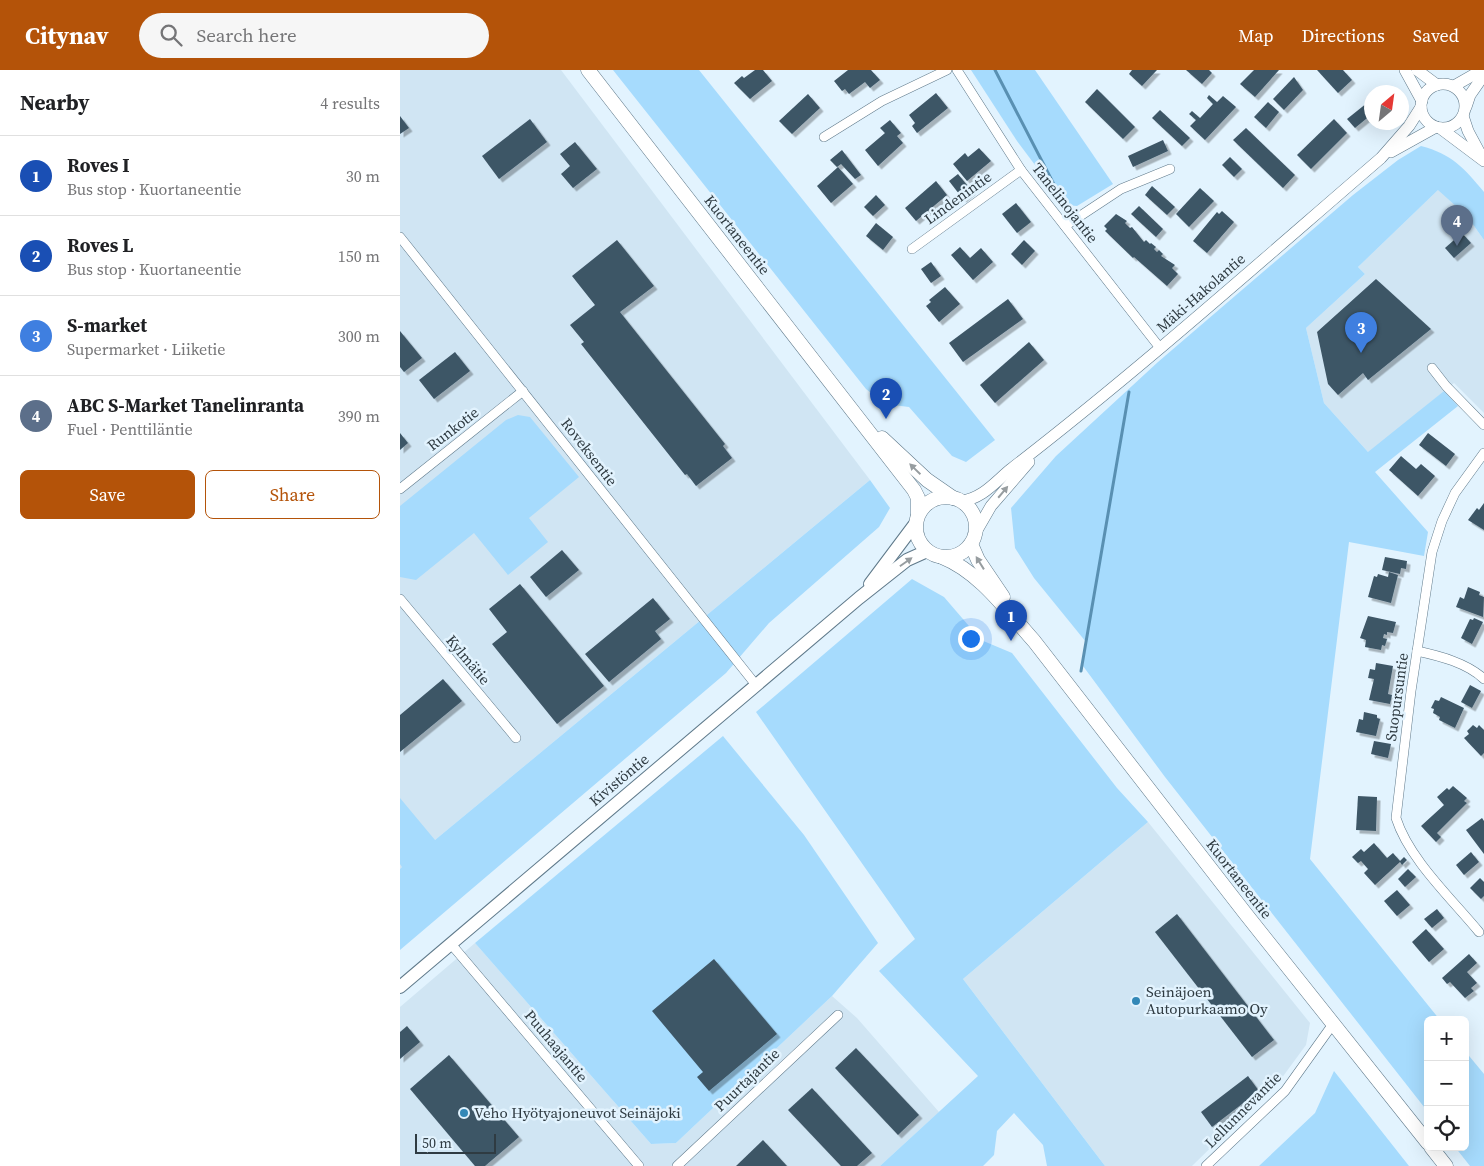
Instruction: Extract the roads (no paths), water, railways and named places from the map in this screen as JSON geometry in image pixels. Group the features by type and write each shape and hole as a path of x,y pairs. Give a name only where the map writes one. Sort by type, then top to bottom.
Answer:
{"highway":[{"name":"Kuortaneentie","path":"588,70 861,419 914,490 918,498 917,519"},
{"name":"Kuortaneentie","path":"861,419 927,480 957,499"},
{"path":"946,497 957,499 967,505 975,518 974,538 959,555 942,557 927,551 918,539 917,519 929,502 946,497"},
{"name":"Kuortaneentie","path":"974,538 978,560 1026,633"},
{"name":"Kuortaneentie","path":"942,557 956,563 969,572 1026,633 1424,1138"},
{"path":"1434,1151 1446,1166"}],"main road":[{"name":"Kivistöntie","path":"859,598 917,519"},
{"name":"Kivistöntie","path":"400,987 859,598 907,560 927,551"}],"street":[{"path":"824,137 882,100 947,70"},
{"name":"Tanelinojantie","path":"956,70 1021,170 1160,348"},
{"path":"1405,70 1421,104 1425,119 1484,161"},
{"path":"1417,70 1437,85"},
{"path":"1421,104 1430,88 1437,85 1454,86 1482,70"},
{"path":"1438,127 1453,126 1464,111 1470,95 1484,75"},
{"path":"1454,86 1462,95 1468,131 1484,161"},
{"name":"Mäki-Hakolantie","path":"957,499 977,497 1039,450 1160,348 1381,158 1409,126 1421,104"},
{"name":"Mäki-Hakolantie","path":"1381,158 1438,127"},
{"path":"1065,226 1121,189 1170,169"},
{"name":"Lindenintie","path":"912,249 1021,170"},
{"name":"Roveksentie","path":"400,237 756,685"},
{"path":"1432,368 1484,425"},
{"name":"Runkotie","path":"400,489 523,391"},
{"name":"Mäki-Hakolantie","path":"974,538 991,506 1039,450"},
{"name":"Suopursuntie","path":"1479,932 1414,854 1402,836 1396,818 1432,552 1455,493 1483,456"},
{"name":"Kylmätie","path":"400,598 516,738"},
{"path":"1417,652 1437,655 1459,664 1484,679"},
{"name":"Puuhaajantie","path":"451,944 639,1166"},
{"name":"Puurtajantie","path":"677,1166 838,1015"},
{"name":"Lellunnevantie","path":"1206,1166 1285,1091 1333,1024"}],"waterway":[{"path":"995,70 1061,198"},
{"path":"1081,671 1129,392"}],"place":[{"name":"ABC S-Market Tanelinranta","path":"1457,246"},
{"name":"S-market","path":"1361,353"},
{"name":"Roves L","path":"886,419"},
{"name":"Roves I","path":"1011,641"},
{"name":"Seinäjoen Autopurkaamo Oy","path":"1136,1001"},
{"name":"Veho Hyötyajoneuvot Seinäjoki","path":"464,1113"}]}
